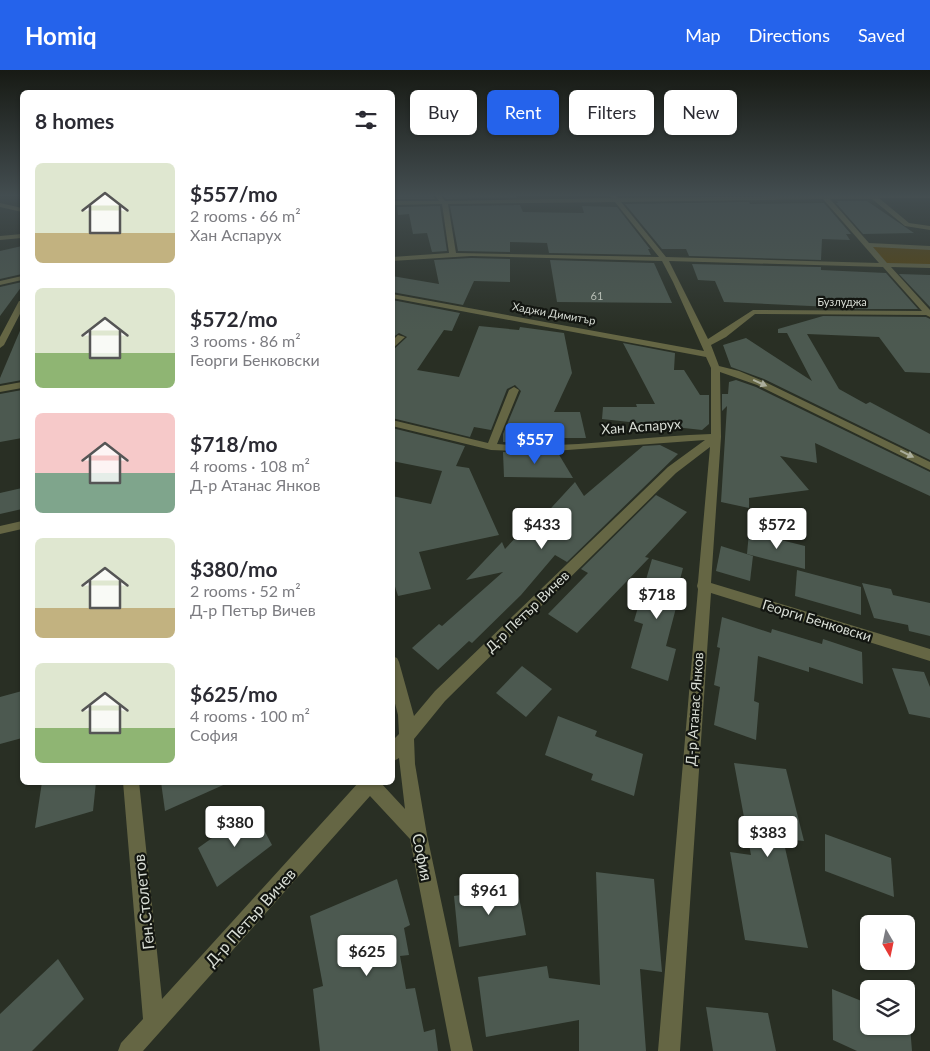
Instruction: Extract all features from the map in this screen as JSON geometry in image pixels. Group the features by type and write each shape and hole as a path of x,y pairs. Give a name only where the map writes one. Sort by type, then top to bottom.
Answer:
{"street":[{"path":"451,240 453,254"},
{"name":"Д-р Атанас Янков","path":"650,240 677,282 710,356 716,437 669,1051"},
{"path":"864,240 930,314"},
{"path":"870,245 930,248"},
{"path":"395,259 453,254 930,266"},
{"path":"0,283 20,278"},
{"name":"Хаджи Димитър","path":"395,297 710,356 736,373 930,466"},
{"path":"0,345 3,333 20,306"},
{"name":"Бузлуджа","path":"710,356 723,335 754,312 930,314"},
{"path":"3,333 20,329"},
{"path":"395,344 400,337"},
{"path":"0,389 20,385"},
{"path":"491,447 514,390"},
{"name":"Хан Аспарух","path":"395,424 491,447 540,449 674,438 716,437"},
{"name":"Д-р Петър Вичев","path":"395,750 440,696 672,470 716,437"},
{"path":"0,530 20,525"},
{"name":"Георги Бенковски","path":"704,586 930,655"},
{"name":"София","path":"395,673 406,715 407,764 418,835 462,1051"},
{"name":"Ген.Столетов","path":"131,785 154,1022"},
{"name":"Д-р Петър Вичев","path":"129,1051 368,785"},
{"path":"372,785 418,835"}],"shaded area":[{"path":"870,245 930,248 930,266 886,264"}],"building":[{"path":"429,240 445,240 447,251 432,252"},
{"path":"456,240 643,240 650,249 648,249 651,255 549,253 547,243 510,242 510,252 458,251"},
{"path":"654,240 822,240 821,260 689,256 686,249 662,249"},
{"path":"20,246 20,274 0,279 0,251"},
{"path":"471,258 510,259 510,282 474,281 463,305 395,293 395,277 439,284 434,260"},
{"path":"550,260 654,263 672,303 557,302"},
{"path":"692,264 821,267 821,270 886,273 918,309 850,309 854,308 724,302 715,281 698,280"},
{"path":"899,274 930,275 930,307"},
{"path":"20,282 20,289 0,316 0,287"},
{"path":"395,301 460,313 452,331 444,330 417,370 459,377 479,326 519,330 520,327 564,333 572,373 554,412 580,412 586,438 549,438 552,443 503,442 503,434 521,391 515,385 507,389 491,430 474,427 470,437 395,419 395,348 407,337 399,333 395,336"},
{"path":"823,316 926,317 930,319 930,373 905,372 879,337 807,334 839,389 866,404 870,402 930,434 930,460 764,379 731,367 723,345 746,338 812,381 787,333 778,333 778,329"},
{"path":"20,331 20,380 0,384 0,378"},
{"path":"623,343 675,353 674,370 684,370 700,395 709,395 709,424 702,430 602,419 603,407 637,407 636,404 655,404"},
{"path":"736,380 756,387 930,472 930,496 815,443 817,463 780,456 809,490 749,498 749,508 721,502 727,406 722,411 722,394 728,394 729,382"},
{"path":"20,390 20,438 0,442 0,394"},
{"path":"395,429 465,446 456,466 469,468 499,535 419,552 431,589 398,596 395,586 395,497 431,504 442,471 395,462"},
{"path":"660,445 678,454 567,562 555,555 521,595 472,643 469,641 438,670 412,648 439,624 442,626 503,572 466,580 502,542 505,549 536,516 541,519 575,482 584,496 643,446"},
{"path":"503,452 558,453 573,478 504,477"},
{"path":"20,488 20,509 0,514 0,493"},
{"path":"656,495 687,512 645,557 649,558 577,633 548,614 588,573 581,569"},
{"path":"749,532 805,546 805,569 747,554"},
{"path":"721,546 753,556 750,581 716,571"},
{"path":"652,559 683,568 674,603 677,604 666,646 676,649 668,681 631,668 643,624 634,621"},
{"path":"797,570 861,587 861,615 795,596"},
{"path":"862,583 891,589 893,595 930,603 930,636 909,631 908,625 874,618"},
{"path":"722,617 771,633 772,629 822,644 823,639 862,652 863,684 809,667 809,672 758,656 754,701 759,703 756,740 714,725 720,687 714,685 720,648 717,647"},
{"path":"522,666 552,689 526,717 496,693"},
{"path":"892,668 924,672 930,687 930,718 909,714"},
{"path":"20,692 20,739 0,744 0,697"},
{"path":"558,716 597,731 595,736 643,754 634,796 591,780 593,774 545,755"},
{"path":"734,763 786,769 804,841 783,839 808,948 745,940 730,852 751,855"},
{"path":"42,785 96,785 93,811 35,828"},
{"path":"161,785 223,785 165,811"},
{"path":"253,809 272,845 217,887 198,848"},
{"path":"825,834 891,858 894,897 825,871"},
{"path":"596,872 654,879 662,972 640,969 646,1051 579,1051 579,1020 486,1037 478,977 547,966 549,978 600,985"},
{"path":"397,879 410,925 404,928 409,955 400,956 406,989 415,988 424,1032 435,1029 438,1051 320,1051 313,989 323,986 310,916"},
{"path":"517,886 526,935 459,947 454,896"},
{"path":"58,959 84,999 32,1051 0,1051 0,1014"},
{"path":"832,989 860,1000 860,1035 911,1035 912,1051 857,1051 833,1040"},
{"path":"706,1007 768,1013 776,1051 713,1051"}]}
